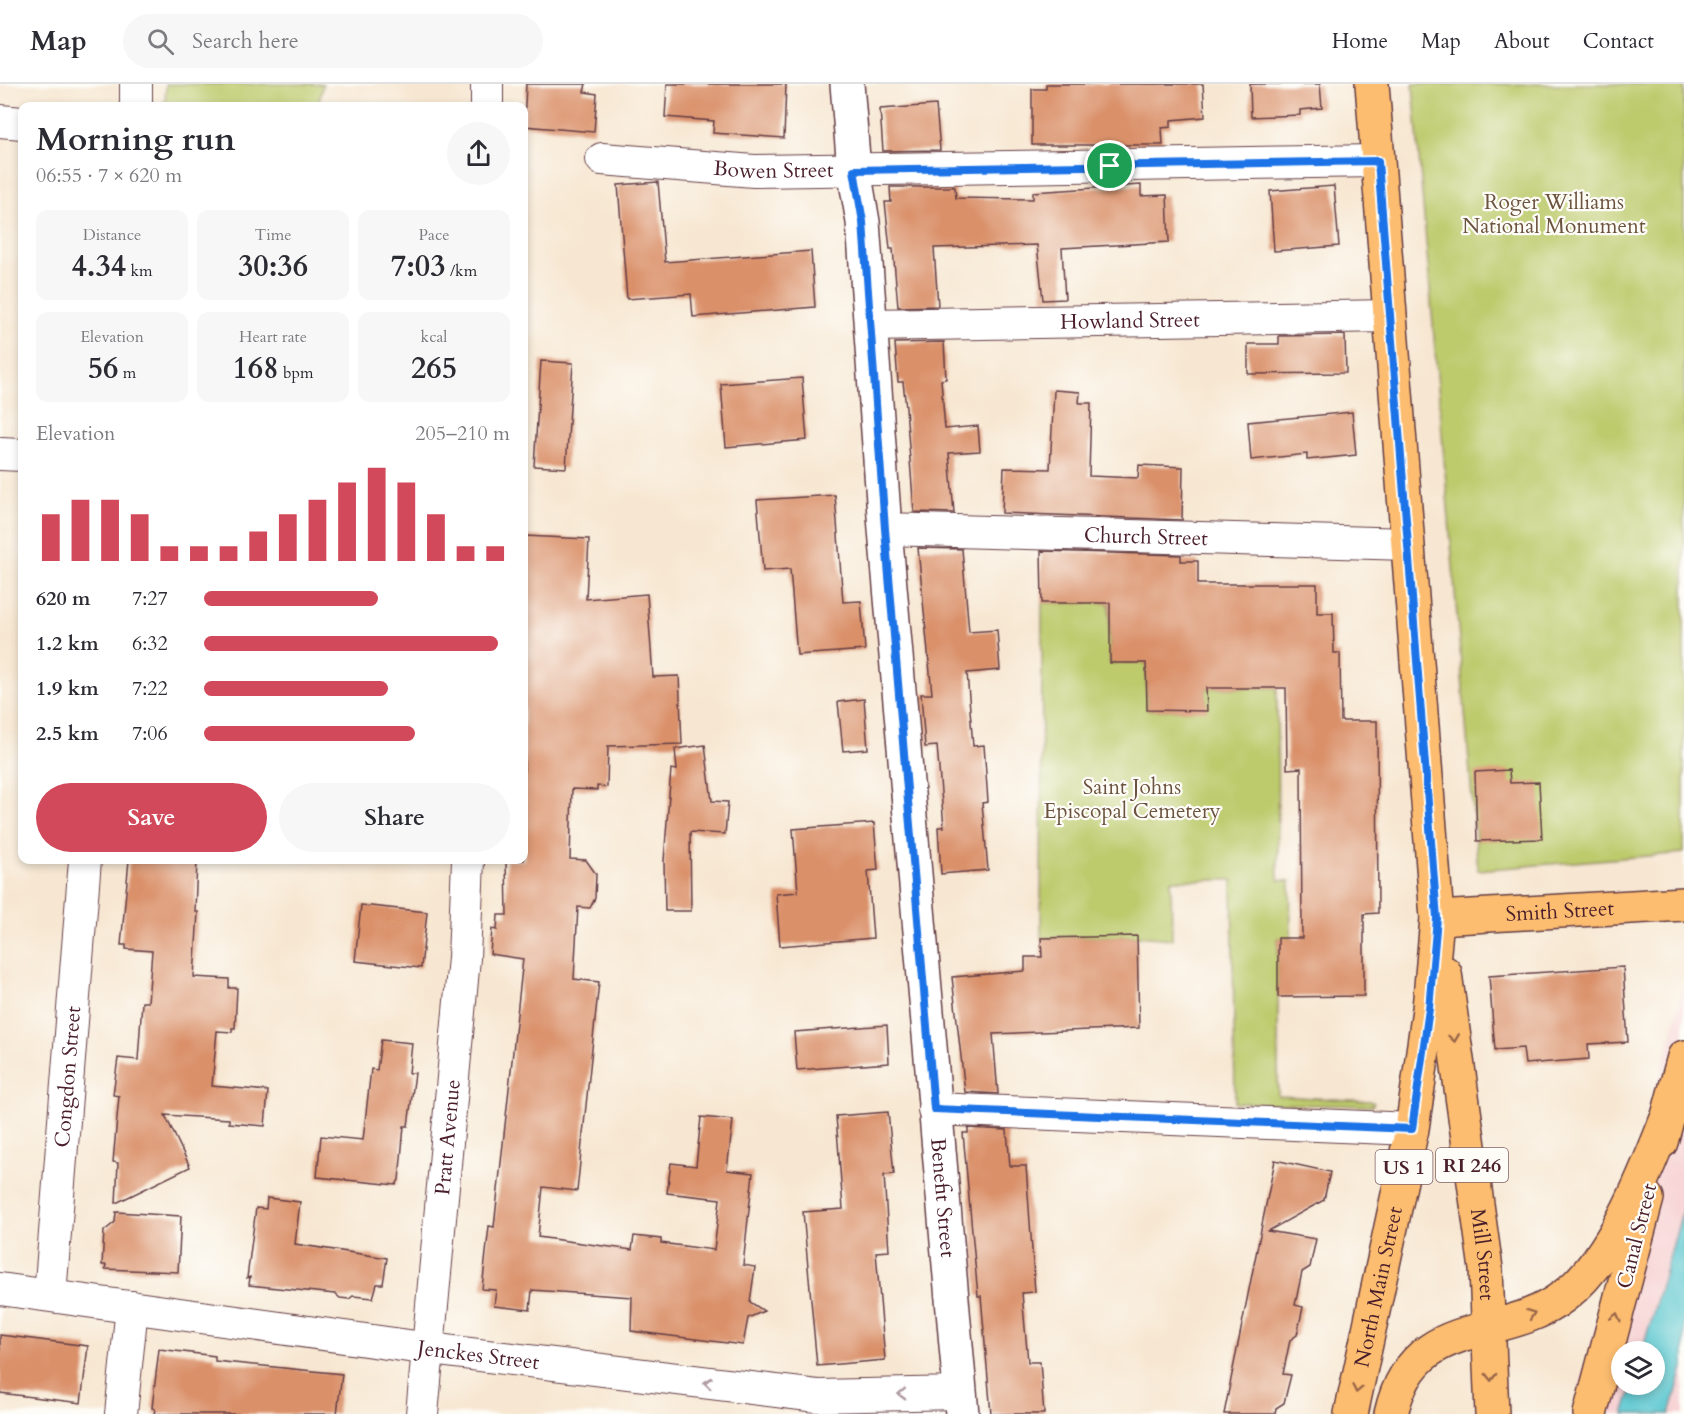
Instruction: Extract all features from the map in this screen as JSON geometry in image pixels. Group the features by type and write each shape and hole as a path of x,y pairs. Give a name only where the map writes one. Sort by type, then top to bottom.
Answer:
{"main road":[{"name":"North Main Street","path":"1351,1414 1412,1129 1429,1009 1437,918 1372,84"},
{"name":"Smith Street","path":"1437,918 1684,904"},
{"name":"Mill Street","path":"1437,918 1486,1269 1492,1414"},
{"name":"Canal Street","path":"1590,1414 1684,1057"},
{"name":"North Main Street","path":"1391,1414 1404,1379 1424,1353 1450,1339 1547,1307 1565,1296 1580,1280 1613,1235 1647,1171 1666,1121"}],"street":[{"path":"136,84 136,102"},
{"path":"487,84 488,102"},
{"name":"Benefit Street","path":"847,84 854,170 863,222 885,529 961,1403"},
{"path":"0,121 18,123"},
{"name":"Bowen Street","path":"602,159 754,171 1378,161"},
{"name":"Howland Street","path":"870,325 1390,316"},
{"path":"0,454 18,455"},
{"name":"Church Street","path":"885,529 1408,543"},
{"name":"Congdon Street","path":"50,1295 85,864"},
{"name":"Pratt Avenue","path":"422,1414 430,1349 464,957 468,864"},
{"path":"934,1109 1412,1129"},
{"name":"Jenckes Street","path":"0,1289 430,1349 817,1396 961,1403"},
{"path":"121,1414 132,1307"}],"shaded area":[{"path":"1684,986 1684,1414 1572,1414"}],"green space":[{"path":"166,84 323,84 319,102 165,102"},
{"name":"Roger Williams National Monument","path":"1413,84 1684,84 1684,853 1478,870"},
{"name":"Saint Johns Episcopal Cemetery","path":"1042,603 1109,603 1110,663 1146,663 1147,710 1206,710 1206,688 1277,688 1278,880 1290,881 1291,938 1278,938 1278,1096 1370,1101 1374,1103 1372,1106 1235,1103 1232,880 1171,880 1172,939 1137,936 1041,938"}],"water":[{"path":"1684,1206 1684,1365 1670,1414 1624,1414 1630,1395 1665,1395 1665,1341 1645,1341"}],"building":[{"path":"526,84 586,84 584,92 597,94 594,132 528,126 528,102 525,102"},
{"path":"667,84 786,84 784,138 713,133 714,121 665,117"},
{"path":"1046,84 1203,84 1205,117 1171,120 1171,127 1162,128 1163,145 1032,145 1032,89 1046,89"},
{"path":"1250,84 1320,84 1322,108 1300,110 1300,115 1251,117"},
{"path":"936,105 940,150 883,151 880,109"},
{"path":"658,182 665,262 811,251 815,307 693,317 691,294 627,299 618,185"},
{"path":"1141,185 1141,196 1167,195 1169,242 1062,248 1065,299 1043,300 1037,245 934,248 938,306 898,307 893,249 890,249 885,202 891,202 890,187 955,187 956,198 1033,199 1033,192"},
{"path":"1334,186 1339,246 1274,251 1270,191"},
{"path":"1345,335 1346,373 1248,374 1248,344 1279,344 1279,336"},
{"path":"944,342 946,379 941,380 945,429 978,426 980,451 949,453 954,513 914,512 906,408 903,382 898,382 895,343"},
{"path":"541,361 573,363 566,468 534,466"},
{"path":"802,378 807,440 726,447 721,384"},
{"path":"1054,390 1080,392 1079,403 1091,403 1089,476 1138,478 1139,465 1183,467 1182,520 1002,513 1004,468 1050,469"},
{"path":"1352,412 1356,455 1307,460 1307,454 1251,460 1248,422"},
{"path":"835,495 843,602 861,601 865,650 797,655 790,569 763,571 757,500"},
{"path":"528,536 589,539 586,599 647,594 653,677 679,676 682,744 608,746 607,787 597,786 597,790 572,789 570,859 586,860 596,874 595,898 590,908 578,907 574,979 599,982 577,1191 543,1187 538,1237 632,1250 634,1236 661,1239 661,1243 714,1250 720,1199 667,1193 671,1163 696,1166 701,1117 733,1120 727,1170 753,1173 743,1265 755,1267 750,1302 764,1311 748,1318 743,1345 631,1331 632,1297 532,1290 530,1310 494,1306 496,1290 482,1289 489,1226 494,1227 523,959 490,954 492,929 497,930 498,915 507,915 506,864 528,864"},
{"path":"918,548 962,549 969,632 997,630 1000,670 967,673 973,746 984,745 988,802 982,803 988,870 941,874 938,827 944,827 937,746 925,747 921,694 932,694"},
{"path":"1041,551 1181,555 1181,561 1198,561 1198,584 1317,584 1317,613 1333,613 1334,653 1340,653 1341,721 1377,721 1378,913 1364,914 1364,996 1278,997 1278,938 1302,938 1301,768 1287,769 1286,688 1206,688 1207,711 1147,710 1146,663 1110,663 1110,603 1042,603"},
{"path":"864,699 868,749 843,751 838,702"},
{"path":"705,745 712,801 728,802 725,834 690,832 691,911 665,911 664,861 671,769 677,770 675,749"},
{"path":"1509,770 1510,783 1539,782 1542,839 1477,841 1475,772"},
{"path":"874,823 878,870 868,871 873,938 780,946 776,894 798,892 793,829"},
{"path":"129,864 197,864 195,912 198,912 194,977 229,979 229,988 237,988 235,1028 232,1028 232,1032 217,1031 212,1086 268,1091 265,1126 229,1123 229,1119 165,1115 190,1167 116,1203 118,1163 113,1162 119,1096 113,1095 118,1058 138,1060 142,1002 148,1002 152,951 126,949 126,945 121,945"},
{"path":"361,905 427,912 421,968 355,961"},
{"path":"1137,936 1139,1028 993,1034 998,1094 965,1092 952,977 1025,971 1025,957 1042,957 1041,938"},
{"path":"1623,967 1628,1042 1588,1044 1589,1059 1525,1064 1523,1048 1495,1050 1489,976"},
{"path":"887,1025 889,1063 797,1070 794,1032"},
{"path":"381,1040 412,1043 409,1073 415,1073 408,1126 404,1126 399,1180 396,1185 317,1177 321,1136 363,1140 371,1069 377,1070"},
{"path":"888,1112 894,1174 884,1175 889,1251 876,1252 885,1360 817,1366 803,1212 843,1209 836,1116"},
{"path":"968,1128 1007,1130 1010,1166 1026,1166 1035,1292 1022,1293 1028,1362 1040,1362 1044,1414 991,1414 963,1133 968,1133"},
{"path":"1275,1160 1330,1172 1324,1200 1268,1231 1316,1239 1310,1267 1302,1272 1295,1305 1303,1307 1297,1335 1290,1340 1283,1374 1291,1375 1284,1403 1276,1408 1275,1414 1224,1414"},
{"path":"267,1198 300,1202 295,1244 387,1258 383,1284 377,1284 373,1298 353,1296 349,1299 340,1298 335,1294 249,1285 250,1277 247,1278 256,1208 266,1209"},
{"path":"116,1212 181,1216 178,1272 105,1269 106,1265 102,1265 104,1231 115,1222"},
{"path":"0,1335 88,1346 81,1403 0,1393"},
{"path":"159,1349 215,1356 215,1361 342,1374 337,1414 154,1414 155,1409 152,1408"}],"route":[{"path":"1378,161 1437,918 1429,1009 1412,1129 934,1109 885,529 863,222 854,170 1110,166 1378,161"}]}
